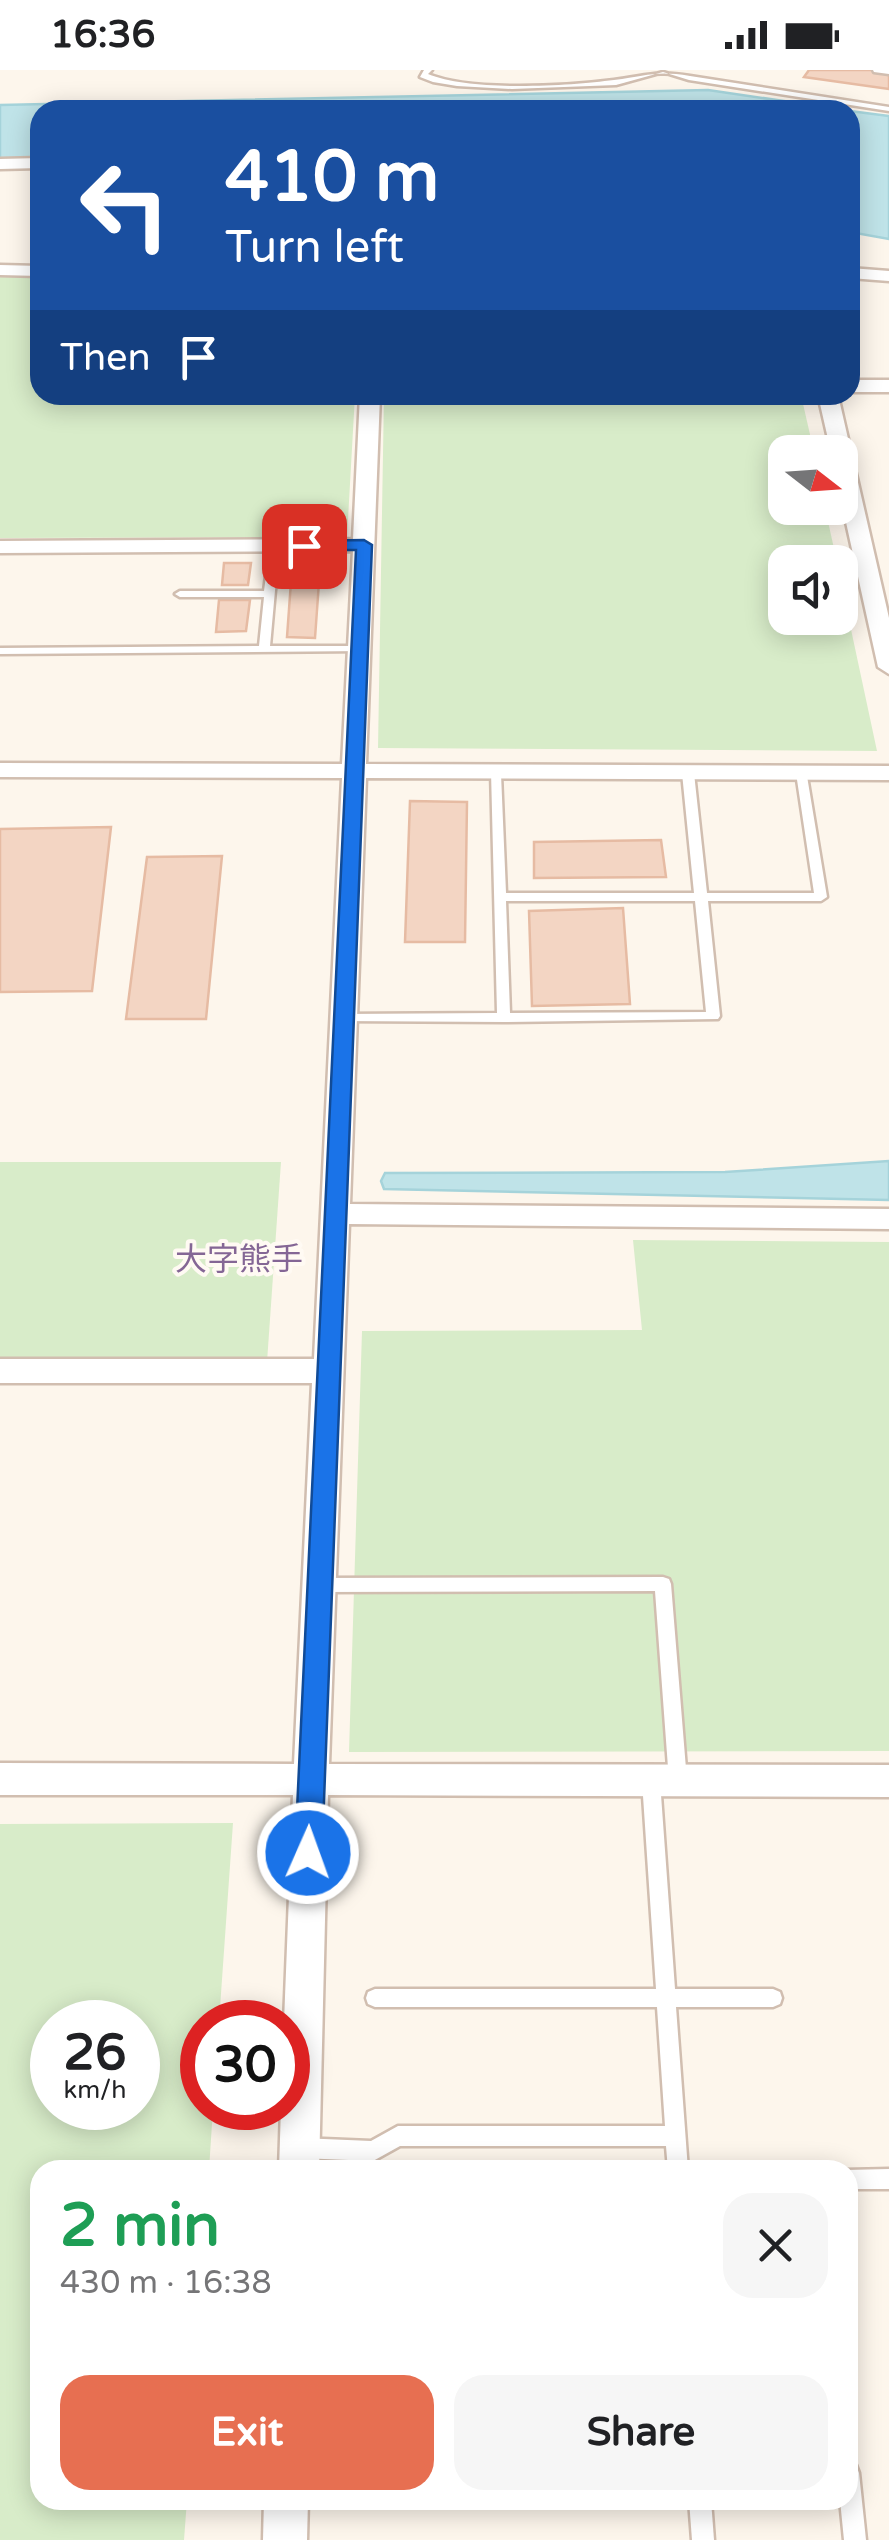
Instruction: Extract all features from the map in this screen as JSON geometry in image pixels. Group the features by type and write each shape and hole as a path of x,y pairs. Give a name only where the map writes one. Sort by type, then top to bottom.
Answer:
{"street":[{"path":"0,164 30,164"},
{"path":"0,270 30,270"},
{"path":"860,274 889,276"},
{"path":"860,386 889,386"},
{"path":"299,2159 311,1779 370,405"},
{"path":"830,405 889,666"},
{"path":"0,547 364,545"},
{"path":"0,770 889,773"},
{"path":"338,1214 889,1219"},
{"path":"0,1371 328,1370"},
{"path":"0,1779 889,1781"},
{"path":"285,2540 286,2510"}],"lane":[{"path":"428,70 423,75 433,83 459,86 612,83 663,70 689,78 836,100"},
{"path":"878,70 889,72"},
{"path":"860,104 889,108"},
{"path":"264,650 274,546"},
{"path":"180,594 269,594"},
{"path":"0,650 360,649"},
{"path":"344,1018 713,1016 688,773"},
{"path":"500,896 820,898 802,773"},
{"path":"495,774 504,1018"},
{"path":"319,1585 664,1584 667,1998 677,2160"},
{"path":"375,1998 773,1998"},
{"path":"299,2159 374,2151 398,2136 676,2136"},
{"path":"858,2179 889,2179"},
{"path":"701,2510 703,2540"},
{"path":"852,2510 855,2540"}],"green space":[{"path":"0,277 30,277 30,405 354,405 347,537 0,538"},
{"path":"384,405 803,405 810,435 768,435 768,525 829,525 833,545 768,545 768,635 852,635 877,751 378,748"},
{"path":"0,1162 281,1162 267,1362 0,1362"},
{"path":"633,1240 889,1242 889,1751 349,1752 362,1331 642,1330"},
{"path":"233,1823 221,2000 180,2000 180,2130 212,2130 210,2160 30,2160 30,2510 186,2510 184,2540 0,2540 0,1824"}],"water":[{"path":"708,90 776,100 236,100"},
{"path":"30,104 30,158 0,159 0,105"},
{"path":"860,112 889,116 889,239 860,234"},
{"path":"889,1161 889,1200 384,1189 381,1181 385,1173 725,1172"}],"building":[{"path":"809,70 889,70 889,89 804,77"},
{"path":"224,563 251,563 248,585 222,585"},
{"path":"292,568 320,568 315,638 287,637"},
{"path":"219,600 250,600 246,631 216,632"},
{"path":"410,801 467,802 465,942 405,942"},
{"path":"111,827 92,991 0,992 0,829"},
{"path":"661,840 666,877 534,878 534,842"},
{"path":"222,856 206,1019 126,1019 147,857"},
{"path":"623,908 630,1004 532,1006 529,911"}],"district":[{"name":"大字熊手","path":"239,1260"}],"route":[{"path":"304,546 364,545 308,1853"}]}
